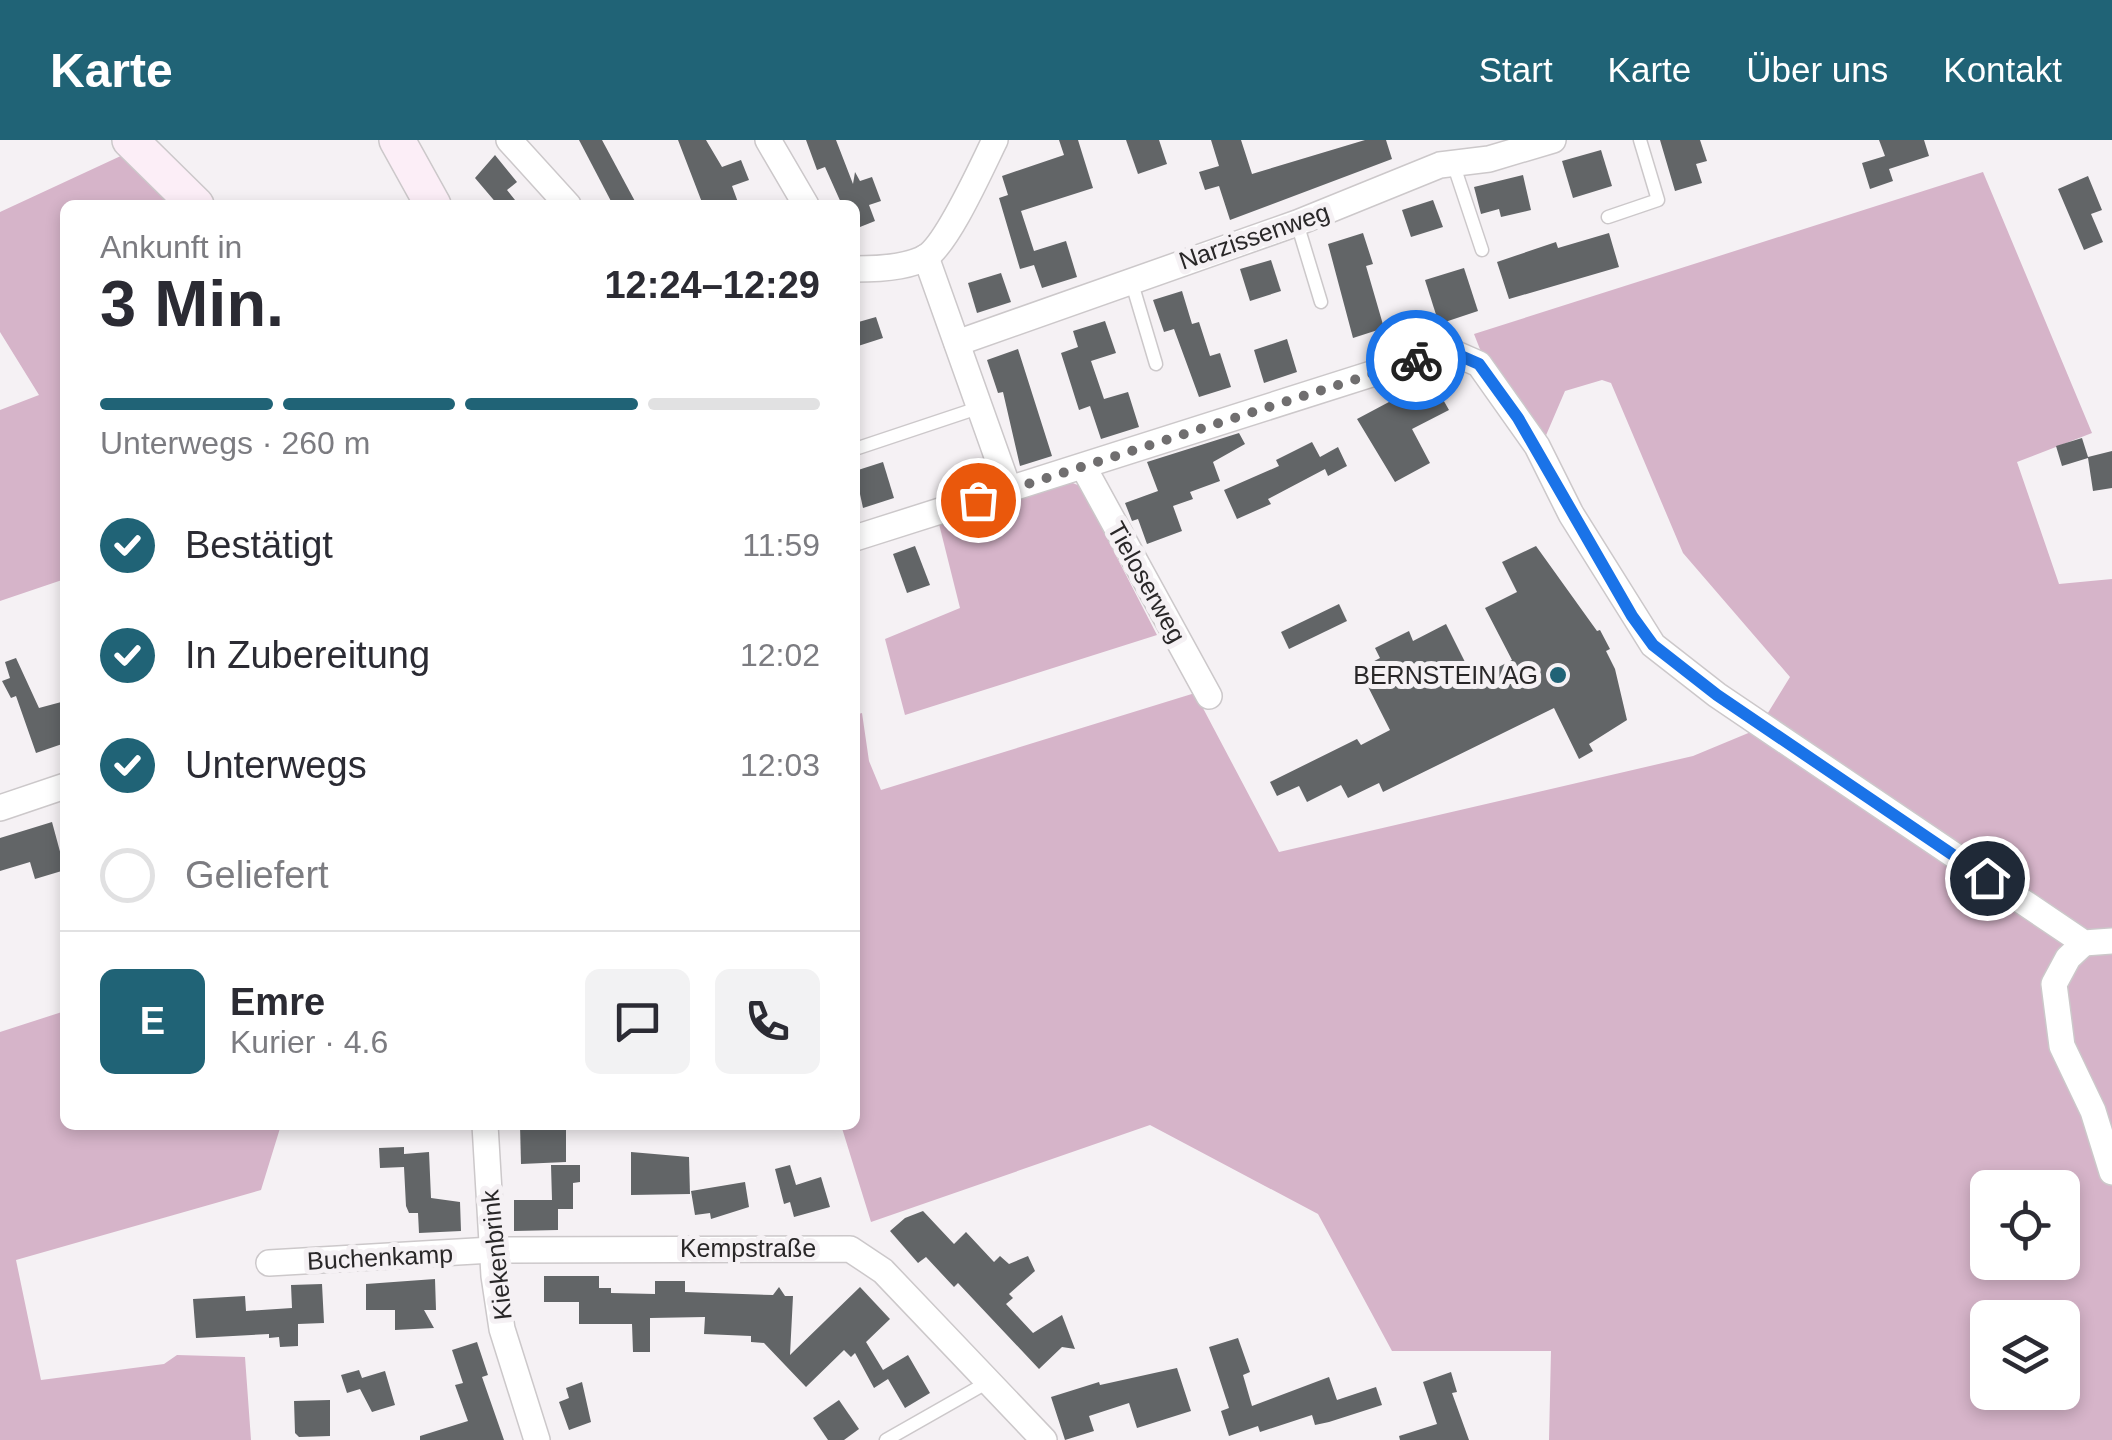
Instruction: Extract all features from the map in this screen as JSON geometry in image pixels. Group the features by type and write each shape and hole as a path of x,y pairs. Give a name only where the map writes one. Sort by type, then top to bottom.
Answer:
{"main road":[{"path":"130,140 191,200"},
{"path":"397,140 430,200"}],"street":[{"path":"509,140 563,200"},
{"path":"768,140 803,200"},
{"path":"860,270 879,269 926,256 962,206 996,140"},
{"path":"1431,140 1447,164"},
{"name":"Narzissenweg","path":"958,343 1297,223 1447,164 1553,140"},
{"path":"926,256 1008,490"},
{"path":"860,536 1447,350 1479,364 1514,413 1632,616 1653,645 1757,723 2084,942 2112,941"},
{"name":"Tieloserweg","path":"1084,468 1209,696"},
{"path":"0,808 60,788"},
{"path":"2084,942 2068,958 2054,984 2062,1046 2093,1111 2112,1172"},
{"name":"Kiekenbrink","path":"486,1130 492,1250 502,1329 537,1440"},
{"name":"Kempstraße","path":"492,1250 850,1249 883,1271 1044,1440"},
{"name":"Buchenkamp","path":"268,1263 492,1250"}],"lane":[{"path":"1608,217 1658,200 1640,140"},
{"path":"1447,164 1482,250"},
{"path":"1297,223 1321,302"},
{"path":"1130,279 1156,364"},
{"path":"860,447 981,406"},
{"path":"886,1440 988,1382"}],"shaded area":[{"path":"125,154 170,200 60,200 60,581 0,601 0,410 39,395 0,332 0,212"},
{"path":"1983,172 2092,433 2017,462 2059,584 2112,579 2112,1440 1549,1440 1551,1351 1392,1351 1318,1214 1150,1125 871,1222 843,1130 860,1130 860,714 869,761 881,790 1195,693 1279,852 1693,756 1758,729 1790,677 1683,553 1611,383 1602,380 1565,391 1541,447 1485,362 1474,334"},
{"path":"1068,481 1080,486 1157,635 905,715 885,639 960,608 938,520"},
{"path":"60,1013 60,1130 279,1130 261,1190 16,1260 41,1380 164,1364 177,1355 245,1357 251,1440 0,1440 0,1032"}],"building":[{"path":"579,140 602,140 634,200 610,200"},
{"path":"678,140 706,140 722,167 741,160 749,180 732,186 737,200 701,200"},
{"path":"806,140 836,140 853,184 855,172 860,181 872,177 881,201 869,205 875,221 860,227 860,200 840,200 825,167 817,170"},
{"path":"1059,140 1078,140 1093,188 1021,211 1034,251 1066,241 1077,277 1042,288 1034,265 1020,269 999,198 1008,195 1002,176 1064,155"},
{"path":"1126,140 1159,140 1167,164 1138,174"},
{"path":"1211,140 1241,140 1252,174 1365,140 1386,140 1392,159 1230,220 1219,186 1205,190 1199,172 1219,166"},
{"path":"1660,140 1700,140 1707,161 1696,164 1702,183 1675,191"},
{"path":"1879,140 1924,140 1929,156 1889,169 1893,181 1870,189 1862,163 1885,156"},
{"path":"1601,150 1612,186 1573,198 1562,161"},
{"path":"495,155 517,182 507,190 515,200 494,200 475,178"},
{"path":"1523,175 1531,210 1501,217 1499,209 1481,214 1474,187"},
{"path":"2088,176 2102,210 2091,214 2103,242 2084,250 2058,189"},
{"path":"1433,200 1443,227 1411,237 1402,210"},
{"path":"1363,233 1373,264 1366,266 1384,328 1353,338 1328,244"},
{"path":"1609,233 1619,267 1509,299 1497,262 1556,242 1558,248"},
{"path":"1271,260 1281,291 1250,301 1240,269"},
{"path":"1464,268 1478,311 1439,324 1425,280"},
{"path":"1001,273 1011,302 977,313 968,283"},
{"path":"1182,291 1192,324 1199,322 1210,356 1220,353 1231,387 1199,397 1174,329 1164,332 1153,300"},
{"path":"876,317 883,338 860,345 860,322"},
{"path":"1105,321 1116,353 1091,361 1104,399 1128,392 1139,427 1101,439 1090,406 1079,410 1061,353 1078,347 1073,331"},
{"path":"1287,339 1297,372 1264,383 1254,350"},
{"path":"1018,349 1052,456 1020,466 1003,392 998,393 987,360"},
{"path":"1419,386 1428,403 1441,396 1449,410 1412,429 1430,463 1395,482 1357,419"},
{"path":"1239,433 1245,444 1213,462 1220,481 1190,492 1193,499 1173,506 1182,531 1147,544 1138,519 1132,521 1125,503 1158,491 1147,462"},
{"path":"2082,438 2088,457 2112,451 2112,488 2093,491 2088,458 2062,466 2056,446"},
{"path":"1312,442 1320,457 1338,447 1347,466 1328,476 1325,469 1268,499 1271,504 1237,519 1224,490 1279,466 1276,460"},
{"path":"883,462 894,498 863,508 860,469"},
{"path":"915,546 930,585 907,593 893,554"},
{"name":"BERNSTEIN AG","path":"1536,546 1610,649 1606,651 1615,669 1627,720 1589,744 1593,751 1579,759 1554,708 1383,792 1379,783 1348,798 1341,785 1307,802 1299,786 1277,796 1270,782 1357,739 1361,745 1390,730 1359,669 1380,658 1375,648 1409,631 1413,641 1446,624 1474,680 1512,660 1485,608 1517,592 1502,562"},
{"path":"1339,604 1347,621 1289,649 1281,632"},
{"path":"16,658 39,708 60,702 60,745 36,753 16,696 11,698 2,681 10,678 5,662"},
{"path":"52,822 60,852 60,872 35,879 30,862 0,871 0,838"},
{"path":"520,1130 566,1130 566,1162 521,1164"},
{"path":"404,1147 404,1154 429,1152 431,1198 460,1202 461,1231 419,1233 418,1213 409,1213 406,1206 404,1167 380,1168 379,1148"},
{"path":"631,1152 689,1157 690,1194 631,1195"},
{"path":"551,1165 580,1165 580,1182 573,1183 573,1209 558,1209 558,1230 514,1231 514,1200 552,1200"},
{"path":"790,1165 796,1185 821,1177 830,1207 794,1217 790,1202 784,1204 775,1169"},
{"path":"745,1182 749,1207 711,1219 710,1213 695,1215 691,1191"},
{"path":"923,1211 954,1244 966,1232 994,1262 1000,1256 1009,1264 1028,1256 1035,1271 1009,1294 1013,1298 1006,1304 1033,1333 1062,1315 1075,1349 1062,1347 1039,1369 958,1283 954,1287 926,1257 918,1263 890,1231 905,1218"},
{"path":"544,1276 599,1276 599,1288 611,1288 611,1293 655,1294 655,1281 685,1281 685,1292 773,1295 779,1287 785,1296 793,1296 790,1355 860,1287 890,1319 866,1342 883,1370 908,1355 930,1393 905,1408 888,1379 874,1388 855,1353 851,1357 844,1350 806,1387 764,1343 751,1342 751,1336 704,1334 705,1317 650,1318 650,1352 633,1352 632,1324 579,1324 579,1302 544,1302"},
{"path":"435,1279 436,1310 424,1310 434,1328 395,1330 395,1310 366,1310 366,1284"},
{"path":"322,1284 324,1323 298,1324 298,1346 280,1347 279,1337 269,1338 269,1334 196,1338 193,1299 245,1296 246,1311 292,1308 291,1285"},
{"path":"1238,1338 1250,1372 1243,1375 1252,1406 1329,1377 1337,1400 1376,1387 1382,1405 1315,1425 1312,1415 1260,1432 1258,1426 1229,1436 1221,1411 1229,1408 1209,1347"},
{"path":"477,1342 488,1375 482,1377 504,1440 420,1440 420,1436 468,1421 455,1385 463,1383 452,1350"},
{"path":"1177,1368 1191,1411 1137,1428 1129,1403 1089,1416 1094,1431 1065,1440 1051,1397 1099,1382 1100,1385"},
{"path":"359,1370 362,1378 385,1371 395,1405 372,1412 360,1389 347,1393 341,1375"},
{"path":"1451,1372 1457,1392 1452,1393 1469,1440 1400,1440 1399,1436 1437,1424 1423,1382"},
{"path":"582,1382 591,1422 569,1430 559,1402 569,1398 566,1388"},
{"path":"330,1400 330,1436 299,1437 295,1433 294,1401"},
{"path":"839,1400 859,1429 844,1440 828,1440 813,1418"}],"way so far":[{"path":"978,500 1416,360"}],"place":[{"name":"BERNSTEIN AG","path":"1558,675"}],"route":[{"path":"1416,360 1447,350 1479,364 1536,446 1571,514 1653,645 1717,695 1987,878"}]}
